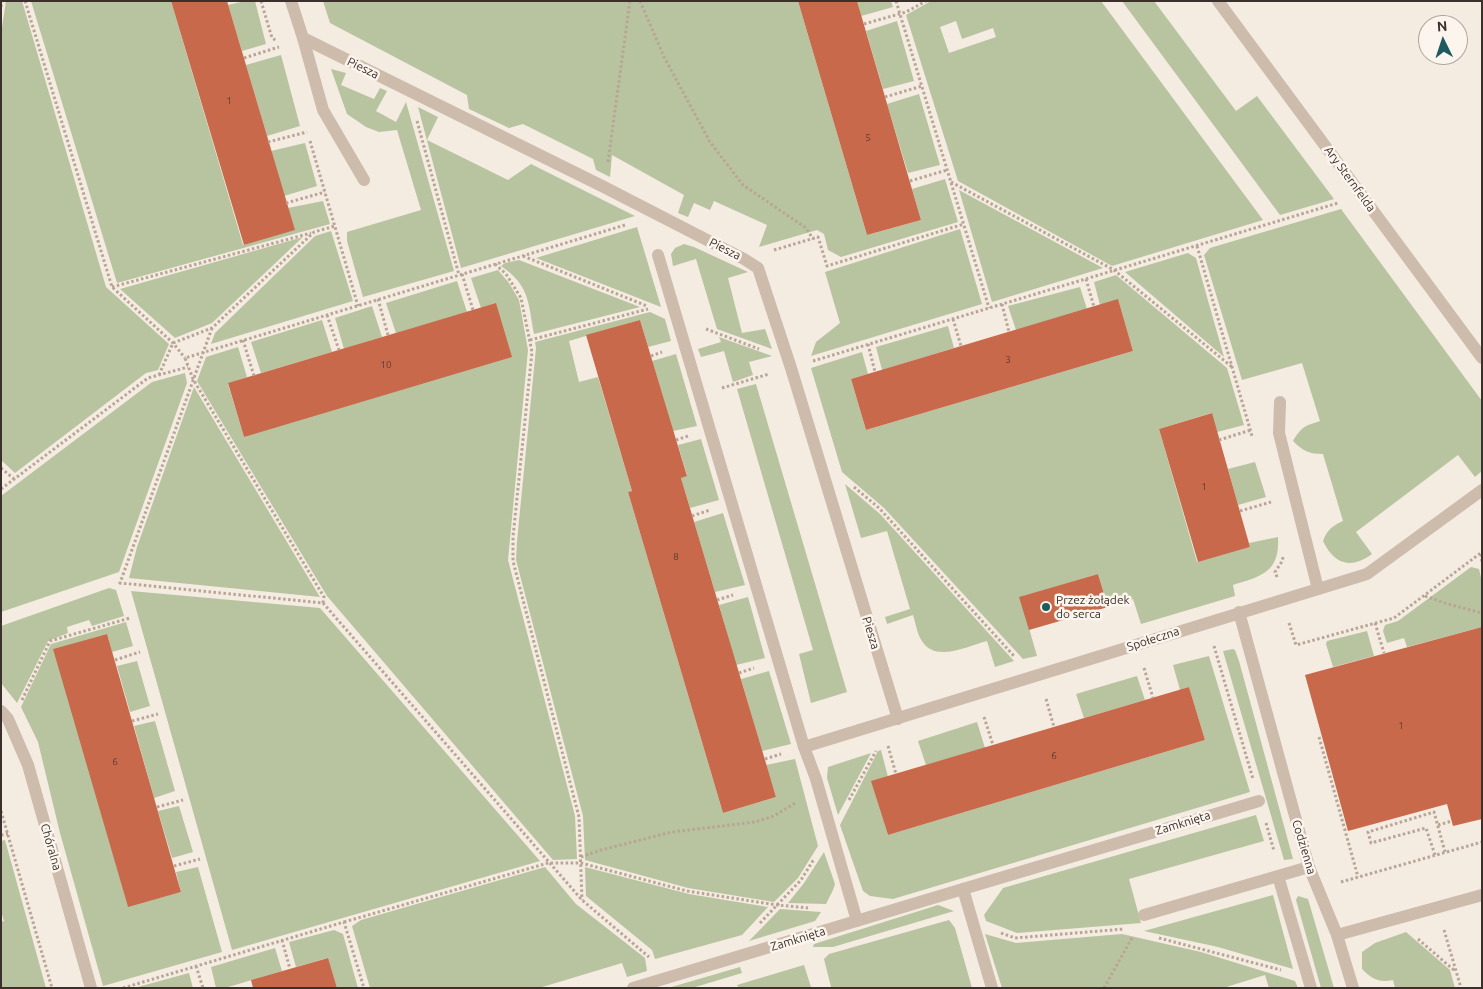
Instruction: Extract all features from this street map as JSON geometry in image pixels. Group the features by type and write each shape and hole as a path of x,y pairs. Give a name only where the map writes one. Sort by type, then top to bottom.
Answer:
{"street":[{"path":"292,1 323,110 364,180"},
{"name":"Ary Sternfelda","path":"1218,1 1482,358"},
{"name":"Piesza","path":"303,38 604,187 758,268 791,368 898,719"},
{"path":"658,255 804,747 816,779 858,921"},
{"path":"1280,402 1279,433 1318,589"},
{"name":"Społeczna","path":"804,747 1239,612 1368,574 1482,490"},
{"name":"Codzienna","path":"1239,612 1309,868 1337,935 1353,988"},
{"name":"Chóralna","path":"1,711 9,722 28,765 90,988"},
{"name":"Zamknięta","path":"633,988 1259,800"},
{"path":"1144,915 1309,868"},
{"path":"1280,876 1309,982"},
{"path":"964,889 992,988"},
{"path":"1337,935 1482,895"}],"path":[{"path":"1,7 2,1"},
{"path":"24,1 112,287 173,343 185,358 193,379 324,597 323,603"},
{"path":"244,58 282,46 272,38 260,1"},
{"path":"604,187 630,1"},
{"path":"640,1 664,57 710,142 743,185 806,228 813,238"},
{"path":"896,1 989,308"},
{"path":"864,24 900,14 926,1"},
{"path":"885,97 922,86"},
{"path":"408,90 473,310"},
{"path":"305,122 358,306"},
{"path":"268,142 307,132"},
{"path":"910,181 948,170"},
{"path":"951,182 1114,270 1233,368"},
{"path":"286,203 325,192"},
{"path":"700,394 1362,196"},
{"path":"185,358 659,215"},
{"path":"744,259 818,237 827,266 964,224"},
{"path":"112,287 335,226"},
{"path":"159,375 173,343 212,328 314,232"},
{"path":"1197,246 1253,439"},
{"path":"494,264 506,274 521,298 532,352 513,537 513,561 579,817 582,900"},
{"path":"1086,279 1094,307"},
{"path":"378,300 388,335"},
{"path":"1002,304 1009,332"},
{"path":"530,340 645,311 650,307"},
{"path":"328,315 339,350"},
{"path":"953,319 961,346"},
{"path":"212,328 120,583 323,603 548,863 582,900 648,956 650,961"},
{"path":"243,340 254,376"},
{"path":"868,344 875,372"},
{"path":"1,489 148,378 188,367"},
{"path":"1219,440 1251,430"},
{"path":"1,468 14,479"},
{"path":"852,485 879,508 1033,677 1045,695 1054,727"},
{"path":"1269,493 1274,511"},
{"path":"1240,511 1272,502"},
{"path":"1480,553 1482,563"},
{"path":"1284,554 1276,572 1290,623"},
{"path":"1424,596 1482,613"},
{"path":"9,722 21,702 50,641 130,618"},
{"path":"1375,623 1384,653"},
{"path":"1214,644 1280,876"},
{"path":"115,660 140,652"},
{"path":"1144,666 1154,698"},
{"path":"132,721 158,714"},
{"path":"983,714 993,745"},
{"path":"1319,736 1358,877"},
{"path":"887,743 896,774"},
{"path":"759,924 801,880 832,832 880,745"},
{"path":"581,857 672,832 755,822 774,816 802,799 816,779"},
{"path":"157,807 183,800"},
{"path":"1,811 52,988"},
{"path":"1434,855 1426,828 1371,843 1368,832 1434,812 1445,852"},
{"path":"1438,825 1452,821"},
{"path":"1,835 8,834"},
{"path":"1318,889 1482,842"},
{"path":"174,866 200,859"},
{"path":"123,988 548,863 581,863 687,891 777,905 814,908 854,906"},
{"path":"344,922 364,988"},
{"path":"1382,922 1410,932 1456,971"},
{"path":"974,923 1015,938 1125,929 1136,932 1104,988"},
{"path":"1444,928 1461,988"},
{"path":"1155,937 1309,982"},
{"path":"282,940 290,969"},
{"path":"196,966 203,988"}],"green space":[{"path":"6,1 22,1 106,287 169,344 158,370 146,373 15,473 1,460 1,34"},
{"path":"31,1 171,1 243,245 294,230 288,208 323,201 330,224 117,283"},
{"path":"255,1 266,44 242,51 228,5"},
{"path":"323,1 798,1 867,235 921,220 912,189 945,179 958,222 841,257 828,250 824,234 817,230 759,247 767,225 714,201 710,210 694,203 688,217 678,213 684,195 612,155 610,177 596,170 593,159 523,124 509,128 469,109 467,95 330,23"},
{"path":"857,1 891,1 893,7 861,16"},
{"path":"931,1 1101,1 1263,220 1112,266 958,181 906,15","holes":["956,21 962,39 993,28 996,37 949,53 940,27"]},
{"path":"1122,1 1154,1 1236,111 1257,96 1334,199 1280,215"},
{"path":"897,21 914,81 883,89 866,31"},
{"path":"281,55 300,126 267,136 246,65"},
{"path":"331,69 346,73 341,85 374,99 380,88 387,91 376,111 396,122 406,102 454,271 363,297 347,241 347,232 421,210 397,130 379,132 366,127 347,114"},
{"path":"919,94 940,165 908,173 887,104"},
{"path":"418,107 438,117 427,140 508,180 531,164 635,216 461,268"},
{"path":"305,143 317,186 284,196 271,151"},
{"path":"959,190 1103,268 992,302"},
{"path":"1341,209 1482,401 1482,471 1475,477 1458,455 1356,532 1372,554 1357,562 1350,563 1343,562 1332,555 1323,541 1330,529 1343,521 1323,454 1306,451 1293,441 1304,427 1320,421 1302,363 1242,380 1204,255 1210,248"},
{"path":"637,227 661,307 536,258"},
{"path":"960,229 982,304 811,356 816,342 840,323 825,272"},
{"path":"331,231 353,301 211,344 215,333 315,236"},
{"path":"303,237 212,323 175,338 120,289"},
{"path":"684,244 748,272 728,278 742,333 765,329 772,349 717,329 696,259 673,266 671,254 675,248"},
{"path":"1188,253 1196,258 1224,357 1125,272"},
{"path":"519,260 640,307 534,334 529,304 523,288 501,266 505,263"},
{"path":"498,270 509,283 519,300 528,350 508,560 575,816 577,859 553,860 327,596 197,381 206,357 238,347 247,377 228,384 244,437 496,303 481,308 471,278"},
{"path":"1116,275 1227,368 1244,425 1217,432 1211,413 1159,429 1197,562 1250,547 1249,543 1278,537 1276,558 1267,571 1261,575 1233,585 1235,596 1141,624 1133,599 1108,607 1098,574 1020,597 1037,656 1023,659 884,508 842,472 811,368 862,352 868,374 851,379 866,430 1133,351 1118,300 1100,305 1094,282"},
{"path":"457,281 467,312 396,333 386,303"},
{"path":"1080,287 1087,309 1016,330 1008,306"},
{"path":"372,306 382,337 344,349 335,318"},
{"path":"650,312 665,319 671,341 648,347 640,320 569,341 579,382 598,377 632,491 628,492 723,813 776,797 766,765 795,759 818,846 798,878 774,902 688,888 585,860 583,816 516,560 536,348 535,342"},
{"path":"322,320 332,352 261,373 251,342"},
{"path":"948,326 954,348 882,370 876,347"},
{"path":"719,337 772,356 749,362 753,375 733,382 724,351 701,357 698,349 721,342"},
{"path":"676,354 697,426 673,431 652,361"},
{"path":"185,373 187,383 119,572 1,612 1,496 152,382"},
{"path":"756,384 847,692 811,703 799,654 813,650 737,389"},
{"path":"194,387 320,597 129,578 137,547"},
{"path":"701,439 719,500 690,508 681,478 687,475 678,445"},
{"path":"1255,462 1266,497 1238,505 1228,469"},
{"path":"845,484 880,514 1014,661 995,667 987,641 952,651 935,651 928,648 920,638 913,615 887,624 885,617 910,609 887,531 861,538"},
{"path":"723,513 745,585 715,592 694,522"},
{"path":"1471,567 1479,569 1482,582 1482,627 1407,647 1404,638 1387,643 1383,631 1385,625 1398,621"},
{"path":"109,588 116,590 124,616 92,626 89,620 67,627 68,633 48,641 17,703 1,683 1,626"},
{"path":"131,591 320,608 540,861 232,950"},
{"path":"748,597 765,658 736,665 719,605"},
{"path":"126,622 133,646 112,652 107,634 54,649 128,906 181,892 176,872 198,867 222,952 103,986 60,833 38,742 21,707 51,644"},
{"path":"1367,631 1374,656 1333,667 1326,644 1327,641"},
{"path":"1233,649 1239,661 1293,859 1284,860 1223,651"},
{"path":"1209,656 1250,792 893,899 870,896 863,891 840,825 878,751 881,750 888,777 872,782 888,835 1205,740 1189,687 1180,690 1173,665"},
{"path":"137,661 150,706 130,712 117,666"},
{"path":"769,671 791,744 762,751 741,679"},
{"path":"1137,676 1145,700 1084,718 1076,694"},
{"path":"155,721 175,791 154,798 134,726"},
{"path":"977,722 985,748 926,765 918,741"},
{"path":"871,753 838,815 827,778 828,767"},
{"path":"179,806 193,852 172,858 158,811"},
{"path":"1256,815 1264,841 1129,879 1141,923 1017,933 986,921 984,915 1003,888"},
{"path":"5,840 46,988 1,988 1,922 4,921 1,911 1,841"},
{"path":"824,852 835,884 826,904 788,903 804,883"},
{"path":"545,867 576,904 645,958 647,971 627,977 622,963 539,988 370,988 352,926 361,920"},
{"path":"585,867 689,894 768,907 742,935 655,959 652,950 586,896"},
{"path":"1273,895 1293,969 1218,947 1144,931"},
{"path":"1298,896 1308,899 1334,988 1321,988 1296,900"},
{"path":"938,905 954,911 833,947 813,947 814,944"},
{"path":"780,909 821,912 815,921 749,941"},
{"path":"949,920 955,928 972,988 831,987 824,959 829,954"},
{"path":"334,930 343,934 358,988 337,988 327,958 296,967 289,942"},
{"path":"1406,932 1450,970 1455,988 1395,988 1393,980 1384,981 1376,979 1362,969 1362,952 1375,943"},
{"path":"985,934 1016,943 1122,934 1201,952 1295,981 1298,988 1269,988 1265,975 1223,988 1002,988"},
{"path":"275,948 282,971 225,988 216,988 211,967"},
{"path":"804,965 811,987 739,988 737,985"},
{"path":"740,967 742,973 692,988 668,988"},
{"path":"189,973 193,988 134,988"}],"building":[{"path":"171,1 227,1 295,230 244,245"},
{"path":"798,1 857,1 921,220 867,235"},
{"path":"1118,299 1133,351 866,430 851,379"},
{"path":"496,303 512,357 244,437 228,383"},
{"path":"640,320 687,476 681,478 776,797 723,813 628,492 632,491 586,335"},
{"path":"1212,413 1250,547 1198,562 1159,429"},
{"path":"1098,574 1108,607 1029,630 1019,597"},
{"path":"1482,627 1482,819 1453,826 1447,804 1348,831 1305,675"},
{"path":"107,634 181,892 128,907 53,649"},
{"path":"1189,687 1205,740 888,835 871,781"},
{"path":"328,958 337,988 253,988 251,980"}],"place":[{"name":"Przez żołądek do serca","path":"1046,607"}]}
